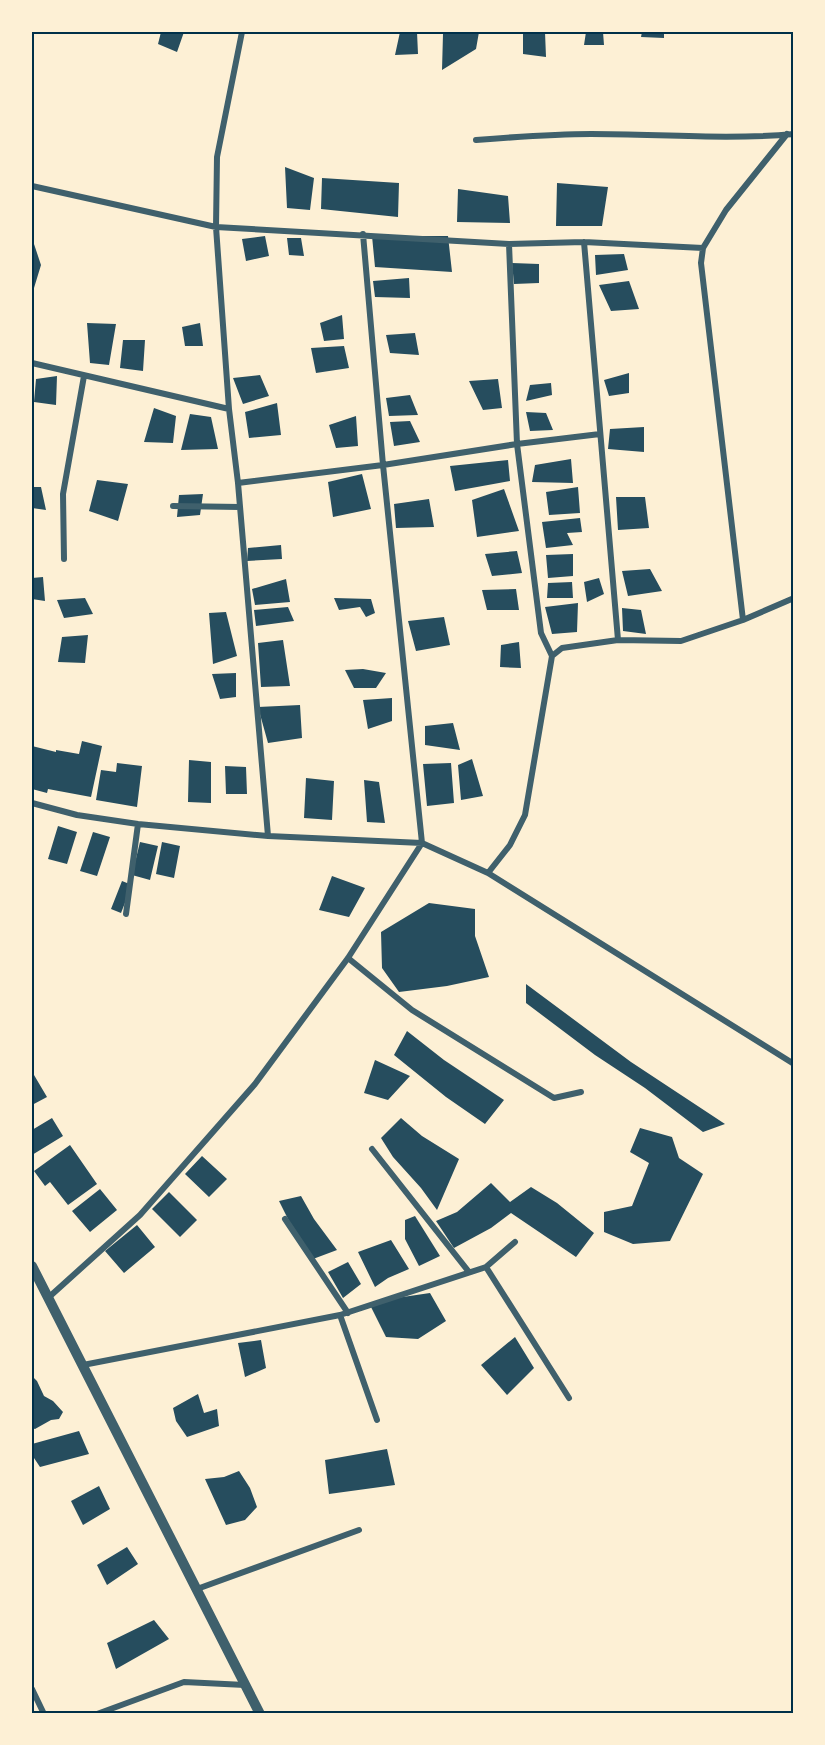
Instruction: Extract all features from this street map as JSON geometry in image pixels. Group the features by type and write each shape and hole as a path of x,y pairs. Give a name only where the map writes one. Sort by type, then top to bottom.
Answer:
{"street":[{"path":"242,32 217,157 216,227 229,409 238,483 268,836"},
{"path":"476,140 558,135 685,137 790,134"},
{"path":"743,620 701,263 703,248 726,210 790,134"},
{"path":"32,186 216,227 509,244 584,242 703,248"},
{"path":"48,1298 140,1215 255,1084 348,958 422,843 383,465 363,234"},
{"path":"584,242 618,640"},
{"path":"488,873 510,845 525,815 552,656 541,633 517,444 509,244"},
{"path":"32,363 229,409"},
{"path":"64,559 63,494 84,376"},
{"path":"238,483 600,434"},
{"path":"173,506 240,507"},
{"path":"552,656 562,648 618,640 681,641 743,620 794,598"},
{"path":"32,803 77,815 138,824 268,836 422,843 488,873 794,1064"},
{"path":"126,914 138,824"},
{"path":"348,958 412,1011 554,1098 581,1092"},
{"path":"372,1149 469,1272"},
{"path":"285,1219 348,1313"},
{"path":"82,1365 340,1316 486,1267 515,1242"},
{"path":"32,1266 260,1713"},
{"path":"486,1267 570,1398"},
{"path":"340,1316 377,1420"},
{"path":"197,1589 359,1530"},
{"path":"97,1713 184,1682 245,1684"},
{"path":"32,1689 44,1713"}],"building":[{"path":"161,32 184,32 177,52 158,44"},
{"path":"400,32 417,32 418,54 395,55"},
{"path":"479,32 476,49 442,70 443,34"},
{"path":"523,32 545,32 546,57 523,54"},
{"path":"586,32 603,32 604,45 584,45"},
{"path":"642,32 664,32 664,38 641,37"},
{"path":"285,167 314,178 310,210 287,208"},
{"path":"322,178 399,183 398,217 321,209"},
{"path":"557,183 608,187 602,226 556,226"},
{"path":"458,189 508,196 510,223 457,222"},
{"path":"265,236 269,256 246,261 242,239"},
{"path":"372,236 448,236 452,272 375,267"},
{"path":"32,238 41,265 34,288 32,288"},
{"path":"287,238 301,238 304,256 289,255"},
{"path":"624,254 628,270 596,275 595,255"},
{"path":"512,263 539,264 539,283 514,284"},
{"path":"409,278 410,298 375,297 373,281"},
{"path":"629,281 639,309 611,311 599,285"},
{"path":"342,315 344,339 324,341 320,323"},
{"path":"87,323 116,324 109,365 90,363"},
{"path":"200,323 203,346 185,346 182,327"},
{"path":"415,333 419,355 390,353 386,335"},
{"path":"123,340 145,340 143,371 120,368"},
{"path":"344,346 349,368 316,373 311,348"},
{"path":"629,373 629,393 609,396 604,380"},
{"path":"260,375 269,396 243,404 233,378"},
{"path":"57,376 56,405 34,402 36,379"},
{"path":"498,379 502,408 483,410 469,381"},
{"path":"551,383 552,395 526,401 530,385"},
{"path":"410,395 418,415 389,416 386,398"},
{"path":"277,403 281,435 249,438 245,412"},
{"path":"154,408 176,416 173,443 144,442"},
{"path":"526,412 546,413 553,430 530,431"},
{"path":"190,414 211,417 218,449 181,450"},
{"path":"356,416 358,446 336,448 329,425"},
{"path":"410,421 420,442 394,446 390,422"},
{"path":"644,427 644,452 608,449 610,429"},
{"path":"571,459 573,483 532,482 535,465"},
{"path":"508,460 510,481 455,491 450,466"},
{"path":"362,474 371,509 333,517 328,482"},
{"path":"97,480 128,484 118,521 89,511"},
{"path":"32,487 41,487 46,510 32,508"},
{"path":"578,487 580,513 549,515 546,492"},
{"path":"504,489 519,531 477,537 472,500"},
{"path":"203,494 200,515 177,517 179,495"},
{"path":"616,497 645,497 649,528 618,530"},
{"path":"429,499 434,527 396,528 394,504"},
{"path":"580,518 582,532 567,533 573,545 546,548 542,522"},
{"path":"281,545 282,559 247,561 248,548"},
{"path":"517,551 522,573 492,576 485,554"},
{"path":"573,554 573,576 548,578 546,555"},
{"path":"650,569 662,591 628,596 622,571"},
{"path":"43,577 45,601 32,599 32,578"},
{"path":"599,578 604,594 587,602 584,582"},
{"path":"286,579 290,602 255,605 252,589"},
{"path":"572,582 573,598 547,598 548,583"},
{"path":"516,589 519,610 487,610 482,590"},
{"path":"85,598 93,614 64,618 57,600"},
{"path":"334,598 371,599 375,613 366,617 360,607 339,610"},
{"path":"578,603 577,632 552,634 545,607"},
{"path":"288,607 294,621 256,626 254,610"},
{"path":"622,608 641,610 646,634 623,631"},
{"path":"226,612 237,656 213,664 209,613"},
{"path":"444,617 450,645 416,651 408,621"},
{"path":"88,635 85,663 58,662 62,637"},
{"path":"283,640 290,686 261,687 258,643"},
{"path":"519,642 521,668 500,667 501,645"},
{"path":"363,669 386,673 376,688 354,688 345,670"},
{"path":"236,673 236,697 220,699 212,674"},
{"path":"392,698 392,721 368,729 363,700"},
{"path":"300,705 302,738 268,743 258,707"},
{"path":"453,723 460,750 425,745 425,726"},
{"path":"82,741 102,746 91,797 48,789 47,793 32,789 32,746 56,752 56,750 79,754"},
{"path":"472,759 483,796 461,800 458,765"},
{"path":"189,760 211,762 211,803 188,802"},
{"path":"117,763 142,766 137,807 96,800 101,770 116,772"},
{"path":"451,763 454,803 427,806 423,764"},
{"path":"225,766 246,767 247,794 226,794"},
{"path":"306,778 334,781 332,820 304,818"},
{"path":"364,780 379,782 385,823 367,822"},
{"path":"58,826 77,832 67,864 48,859"},
{"path":"93,832 110,837 97,876 80,871"},
{"path":"140,842 158,846 150,880 132,875"},
{"path":"162,842 180,846 174,878 156,874"},
{"path":"332,876 365,888 349,917 319,910"},
{"path":"122,881 132,885 121,913 111,909"},
{"path":"429,903 475,909 475,936 489,977 447,986 399,992 382,968 381,932"},
{"path":"526,984 631,1062 725,1124 703,1132 526,1003"},
{"path":"407,1031 444,1060 504,1100 485,1124 446,1097 394,1055"},
{"path":"375,1060 410,1076 388,1100 364,1093"},
{"path":"34,1075 47,1097 32,1105 32,1076"},
{"path":"52,1118 63,1136 32,1155 32,1130"},
{"path":"401,1118 422,1136 459,1159 437,1210 393,1157 381,1138"},
{"path":"640,1128 672,1137 679,1158 703,1174 670,1241 633,1244 604,1232 604,1212 632,1206 649,1163 630,1152"},
{"path":"70,1145 97,1184 68,1205 50,1182 45,1186 34,1171"},
{"path":"202,1156 227,1179 209,1197 185,1174"},
{"path":"491,1183 510,1202 531,1187 557,1203 594,1233 576,1257 511,1213 491,1228 454,1248 436,1221 457,1212"},
{"path":"100,1189 117,1210 90,1232 72,1211"},
{"path":"169,1192 197,1220 180,1237 152,1209"},
{"path":"301,1196 314,1219 337,1250 313,1259 279,1201"},
{"path":"415,1216 440,1256 419,1266 405,1239 405,1220"},
{"path":"137,1225 155,1247 124,1273 105,1251"},
{"path":"391,1240 409,1269 388,1278 375,1287 358,1252"},
{"path":"348,1262 361,1284 343,1298 328,1272"},
{"path":"430,1293 446,1321 418,1339 386,1337 371,1307 396,1298"},
{"path":"515,1337 534,1368 507,1395 481,1365"},
{"path":"261,1340 266,1368 245,1377 238,1343"},
{"path":"32,1376 44,1396 53,1401 63,1412 59,1419 51,1420 35,1429 32,1428"},
{"path":"198,1394 204,1413 217,1409 219,1426 187,1437 176,1421 173,1408"},
{"path":"79,1431 89,1454 40,1467 32,1455 32,1444"},
{"path":"387,1449 395,1485 329,1494 325,1460"},
{"path":"239,1471 250,1488 257,1507 245,1520 226,1525 205,1479 224,1477"},
{"path":"99,1486 110,1509 83,1525 71,1501"},
{"path":"127,1547 138,1564 107,1585 97,1565"},
{"path":"154,1620 169,1639 116,1669 107,1643"}]}
